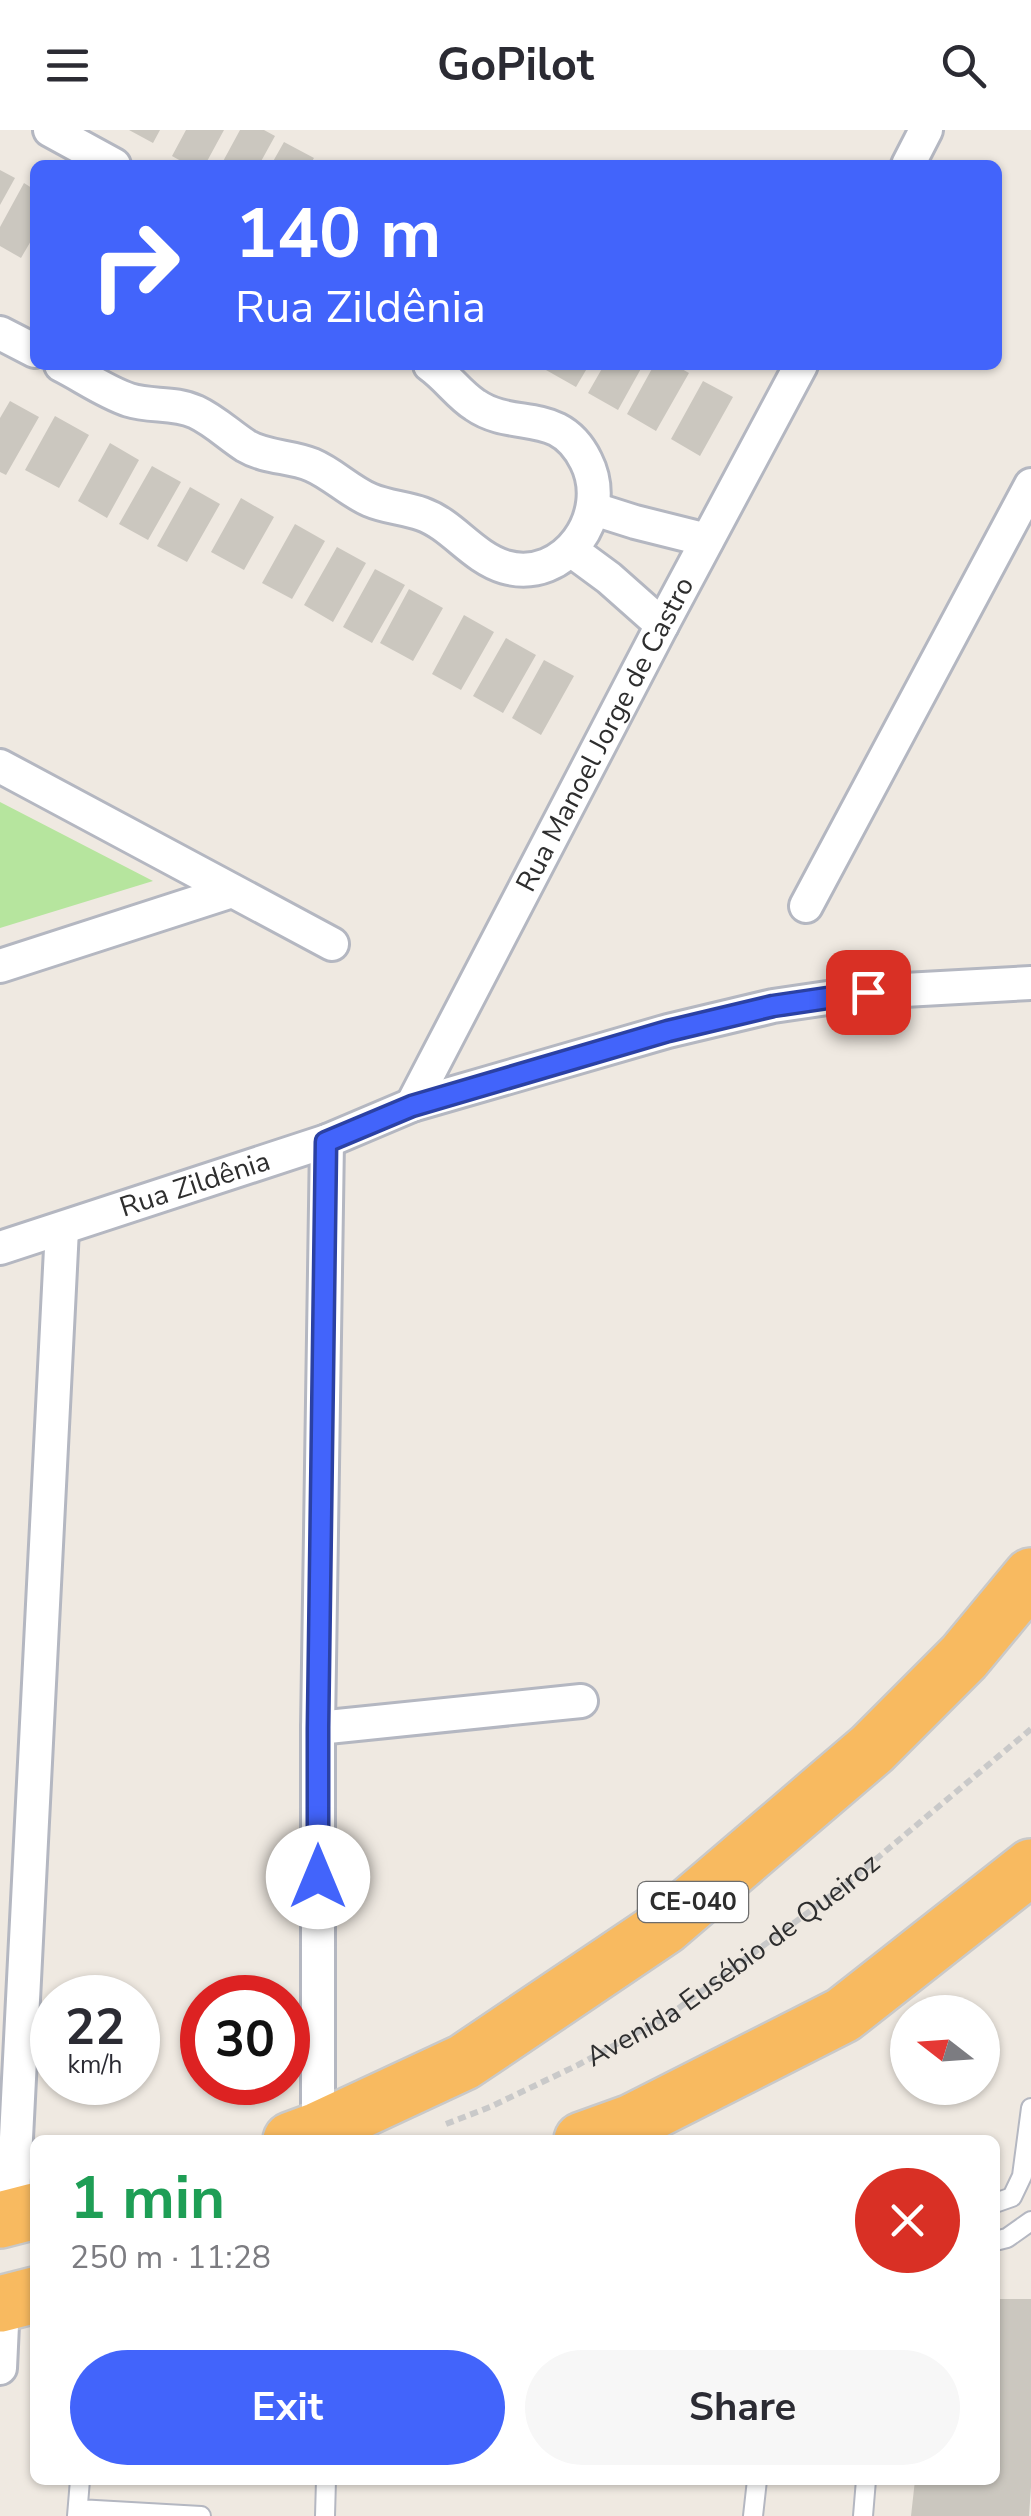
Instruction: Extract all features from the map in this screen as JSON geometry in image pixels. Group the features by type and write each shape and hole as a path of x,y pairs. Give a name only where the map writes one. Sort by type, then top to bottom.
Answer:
{"highway":[{"name":"CE-040","path":"304,2135 464,2062 664,1927 872,1750 964,1657 1031,1576"},
{"path":"596,2135 632,2122 843,2015 1031,1867"}],"street":[{"path":"50,130 105,160"},
{"path":"910,160 924,131"},
{"path":"0,333 30,348"},
{"path":"70,370 126,400 192,410 263,454 309,463 372,501 424,514 468,548 508,568 533,568 571,550 594,509 587,461 573,440 556,428 492,414 473,404 437,370"},
{"name":"Rua Manoel Jorge de Castro","path":"412,1106 797,370"},
{"path":"806,906 1031,484"},
{"path":"594,509 707,540"},
{"path":"571,550 662,625"},
{"path":"0,766 332,944"},
{"path":"0,966 232,891"},
{"name":"Rua Zildênia","path":"0,1248 326,1142 412,1106 650,1036 773,1006 868,992 1031,983"},
{"path":"304,2135 318,1728 326,1142"},
{"path":"16,2216 62,1229"},
{"path":"318,1728 580,1701"},
{"path":"0,2368 13,2301"}],"lane":[{"path":"1000,2201 1012,2197 1022,2176 1031,2108"},
{"path":"1000,2240 1031,2221"},
{"path":"80,2485 78,2512 201,2516"},
{"path":"324,2516 326,2485"},
{"path":"753,2516 756,2485"},
{"path":"863,2516 866,2485"}],"path":[{"name":"Avenida Eusébio de Queiroz","path":"438,2127 560,2074 668,2016 844,1886 1031,1730"}],"green space":[{"path":"0,802 153,881 0,928"}],"building":[{"path":"129,130 160,130 153,143"},
{"path":"186,130 224,130 208,160 179,160 172,156"},
{"path":"240,130 264,130 275,136 262,160 224,160"},
{"path":"284,142 314,158 313,160 274,160"},
{"path":"0,170 15,178 0,205"},
{"path":"24,183 30,187 30,243 21,258 0,246 0,227"},
{"path":"546,370 586,370 576,387"},
{"path":"601,370 640,370 618,410 588,393"},
{"path":"651,370 689,373 656,431 627,414"},
{"path":"703,381 733,397 700,456 671,439"},
{"path":"10,401 39,417 6,475 0,472 0,418"},
{"path":"55,416 89,435 59,488 25,470"},
{"path":"110,443 139,460 107,518 78,501"},
{"path":"152,466 181,482 148,540 119,524"},
{"path":"190,487 220,504 187,562 157,546"},
{"path":"241,498 274,517 244,570 211,552"},
{"path":"295,524 325,541 292,599 262,583"},
{"path":"337,547 366,563 333,622 304,605"},
{"path":"375,569 405,585 372,643 343,627"},
{"path":"409,589 443,608 413,661 380,643"},
{"path":"464,615 494,632 461,690 432,674"},
{"path":"506,638 536,655 503,713 473,696"},
{"path":"544,660 574,676 541,735 512,718"},
{"path":"1000,2299 1031,2299 1029,2516 911,2516 914,2485 1000,2485"}],"route":[{"path":"318,1877 326,1142 412,1106 541,1066 773,1006 868,992"}]}
